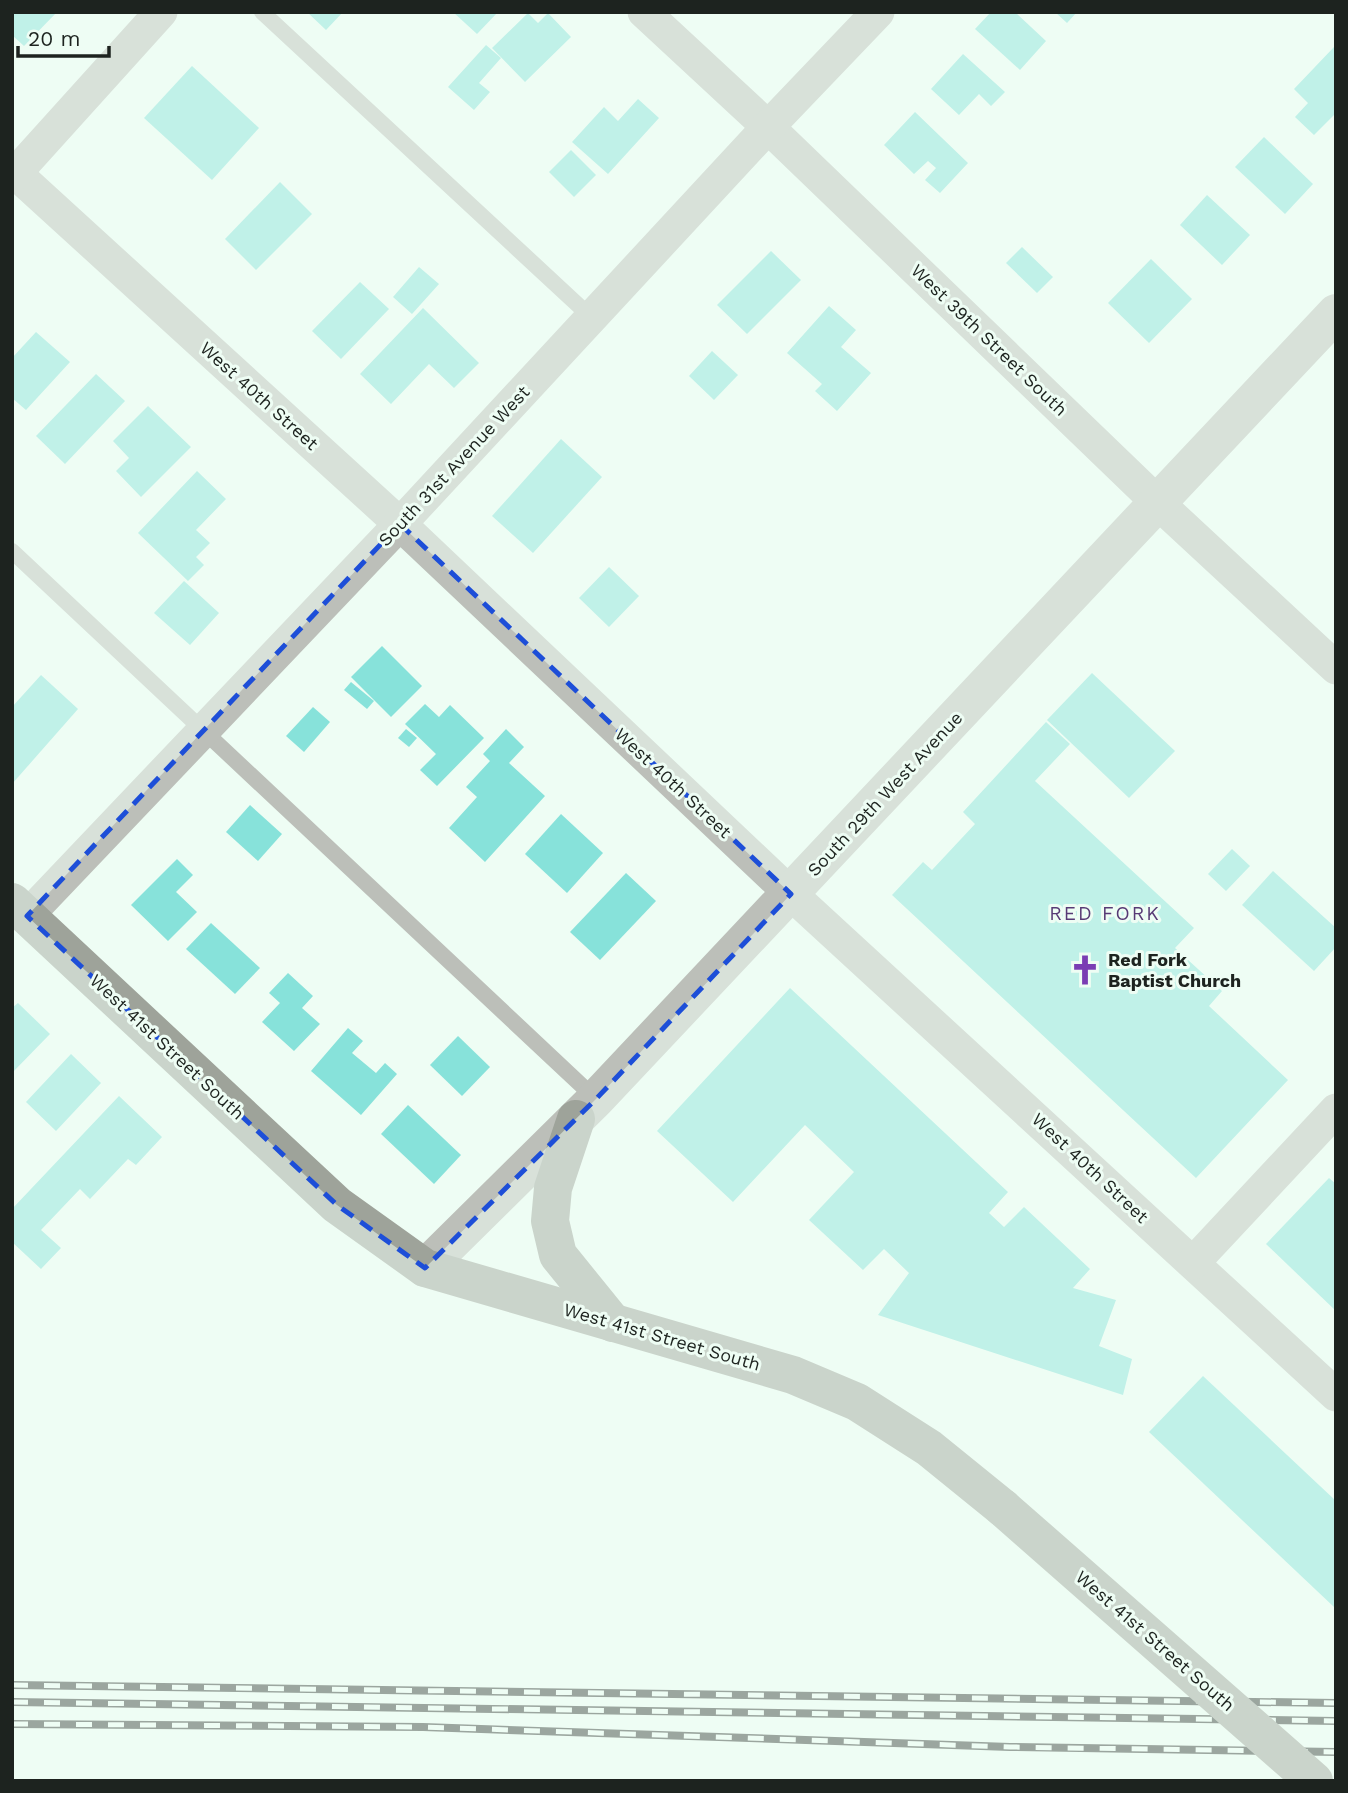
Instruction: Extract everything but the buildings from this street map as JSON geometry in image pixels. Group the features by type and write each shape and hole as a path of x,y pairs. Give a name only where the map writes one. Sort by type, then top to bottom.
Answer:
{"main road":[{"name":"West 41st Street South","path":"20,909 337,1205 425,1268 793,1375 857,1402 929,1448 1003,1508 1314,1781"},
{"path":"586,1109 553,1188 550,1221 558,1255 613,1323"}],"street":[{"path":"13,174 161,12"},
{"name":"West 39th Street South","path":"644,12 768,127 1158,503 1336,668"},
{"name":"South 31st Avenue West","path":"20,909 204,729 400,524 878,12"},
{"name":"West 40th Street","path":"13,174 400,524 791,894 1336,1395"},
{"name":"South 29th West Avenue","path":"425,1268 586,1109 1336,313"},
{"path":"1192,1263 1336,1110"}],"lane":[{"path":"262,12 592,318"},
{"path":"12,551 204,729 586,1109"}],"highlighted area":[{"path":"400,524 791,894 596,1099 425,1268 337,1205 27,916"}],"railway":[{"path":"12,1685 1336,1703"},
{"path":"12,1702 1336,1721"},
{"path":"12,1724 423,1727 1010,1747 1336,1752"}],"place":[{"name":"Red Fork Baptist Church","path":"1085,970"}],"district":[{"name":"RED FORK","path":"1105,913"}]}
